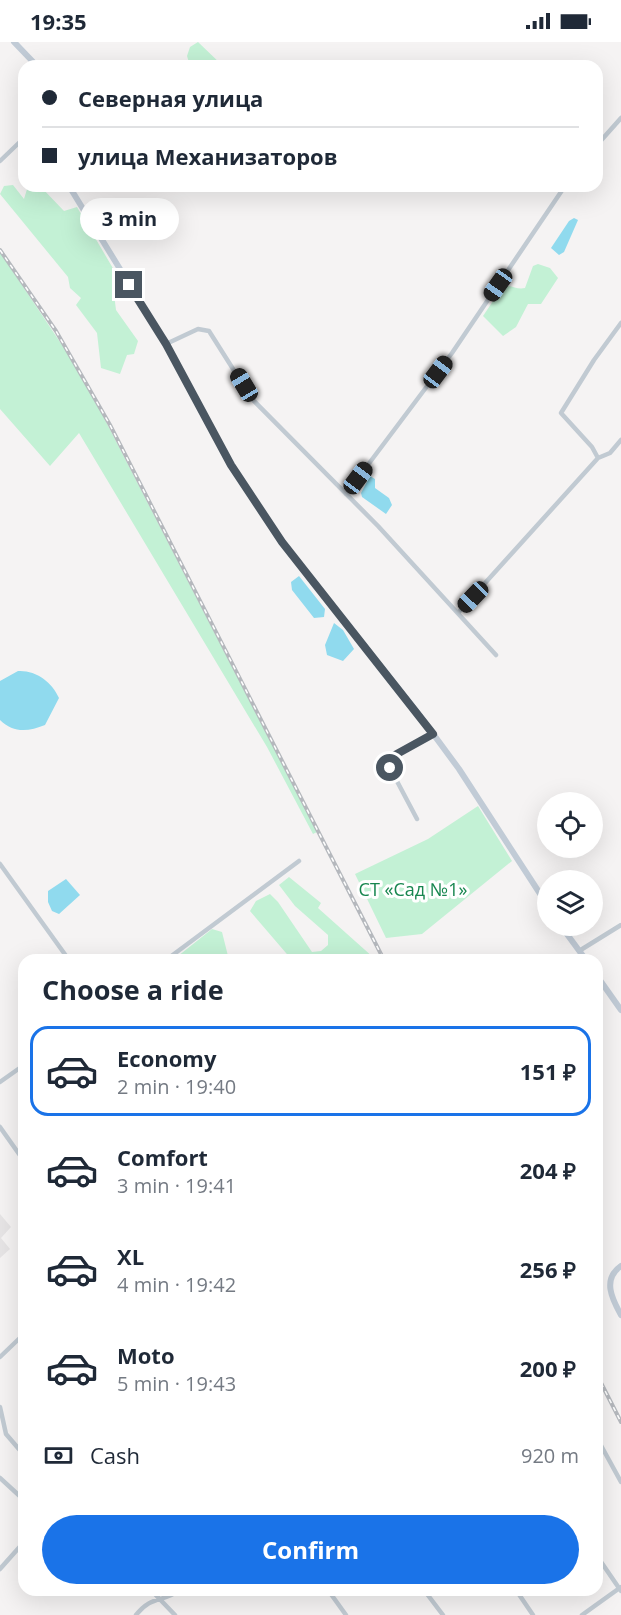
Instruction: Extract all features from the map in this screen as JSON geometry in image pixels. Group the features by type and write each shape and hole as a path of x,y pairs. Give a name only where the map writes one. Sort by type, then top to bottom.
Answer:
{"street":[{"path":"14,42 31,60"},
{"path":"603,138 621,118"},
{"path":"0,161 18,144"},
{"path":"73,192 166,344 231,465 282,542 433,734 537,890"},
{"path":"346,494 452,353 561,192"},
{"path":"598,458 592,447 561,413 594,360 621,324"},
{"path":"166,344 198,329 209,331 252,399 346,494 496,655"},
{"path":"458,613 598,458 610,453 621,440"},
{"path":"417,819 390,768 395,755 433,734"},
{"path":"174,954 298,861"},
{"path":"0,864 65,954"},
{"path":"579,951 621,925"},
{"path":"568,936 581,954"},
{"path":"603,985 621,1011"},
{"path":"0,1082 18,1069"},
{"path":"0,1127 18,1152"},
{"path":"621,1266 611,1278 610,1289 621,1315"},
{"path":"0,1357 18,1340"},
{"path":"0,1407 6,1434 18,1448"},
{"path":"603,1449 621,1482"},
{"path":"0,1478 18,1494"},
{"path":"0,1569 18,1549"},
{"path":"582,1615 620,1589 603,1565"},
{"path":"157,1596 174,1615"},
{"path":"136,1615 151,1600 167,1596"},
{"path":"332,1596 346,1615"},
{"path":"429,1596 443,1615"},
{"path":"520,1596 533,1615"}],"shaded area":[{"path":"0,1214 11,1227 1,1238 10,1249 0,1258"}],"green space":[{"path":"198,42 217,60 188,60 190,47"},
{"path":"13,185 24,199 26,192 46,192 64,211 77,207 131,299 114,294 116,310 138,341 134,354 127,355 120,374 101,368 97,333 76,305 81,298 70,288 68,277 0,194 4,186"},
{"path":"0,252 82,375 317,832 313,834 267,747 79,433 50,466 0,409"},
{"path":"538,264 550,268 558,278 541,304 528,304 516,327 503,336 483,316 503,286 525,288 533,266"},
{"name":"СТ «Сад №1»","path":"478,806 512,861 422,934 386,938 355,874 428,839"},
{"path":"289,877 321,903 318,908 370,954 287,954 250,911 256,901 270,894 312,952 321,951 328,945 328,935 295,906 279,885"},
{"path":"212,929 222,932 228,954 181,954"}],"water":[{"path":"574,218 578,220 564,252 559,255 551,248 569,221"},
{"path":"370,476 375,479 375,488 389,498 392,505 386,514 362,497 361,493"},
{"path":"299,576 325,609 324,617 314,618 292,590 291,582"},
{"path":"334,623 343,630 354,649 343,661 327,655 325,645"},
{"path":"18,671 25,671 43,678 59,698 45,725 21,730 10,727 0,720 0,681"},
{"path":"66,879 80,895 59,914 52,911 48,902 48,891"}],"railway":[{"path":"0,250 56,331 110,425 381,954"},
{"path":"603,1387 621,1422"}],"route":[{"path":"129,285 166,344 184,382 231,465 282,542 433,734 395,755 390,768"}]}
